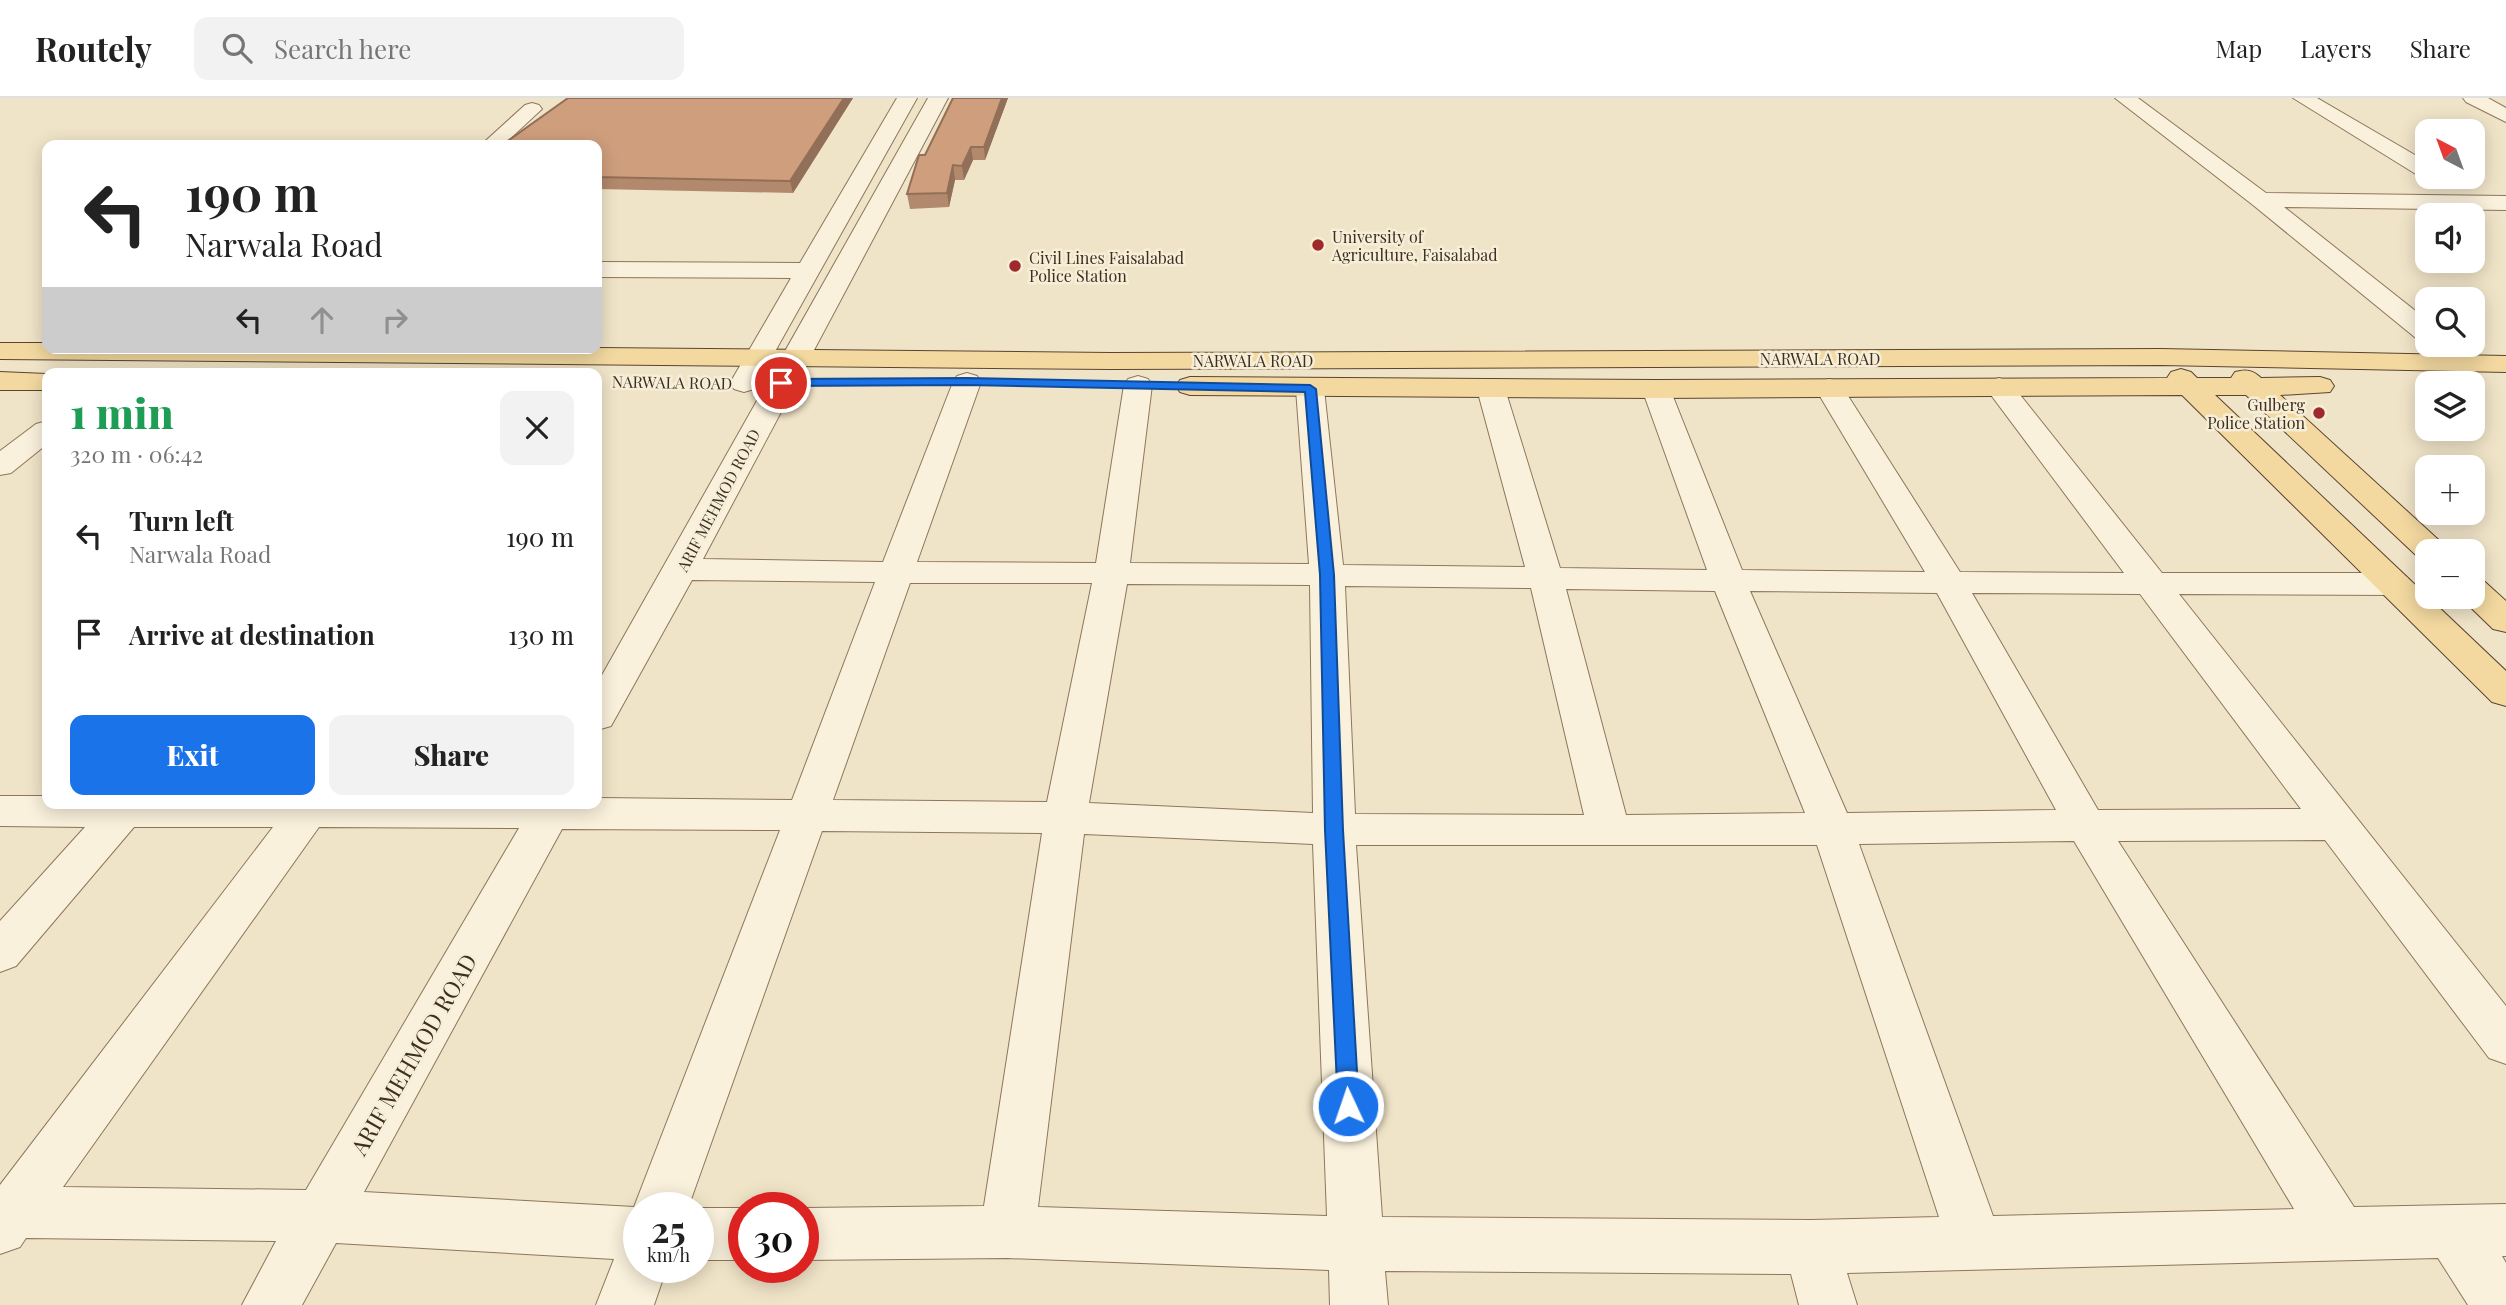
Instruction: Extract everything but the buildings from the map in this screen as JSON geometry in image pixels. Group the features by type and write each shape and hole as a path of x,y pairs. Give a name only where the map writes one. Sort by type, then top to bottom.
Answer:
{"main road":[{"name":"NARWALA ROAD","path":"0,351 42,351"},
{"name":"NARWALA ROAD","path":"325,354 758,358 787,370 967,382 1310,389 2415,386"},
{"name":"NARWALA ROAD","path":"602,381 744,383 787,370 1125,361 2161,357 2415,372"},
{"path":"2161,357 2506,693"},
{"path":"2222,359 2418,539"},
{"name":"NARWALA ROAD","path":"2482,371 2506,364"},
{"name":"NARWALA ROAD","path":"2485,380 2506,386"},
{"path":"0,381 42,382"},
{"path":"2485,601 2506,621"}],"street":[{"path":"744,383 907,98"},
{"name":"ARIF MEHMOD ROAD","path":"602,708 938,98"},
{"path":"2125,98 2261,200 2415,323"},
{"path":"2303,98 2415,164"},
{"path":"2473,98 2506,116"},
{"path":"497,140 532,109"},
{"path":"2458,189 2482,203"},
{"path":"2261,200 2482,203"},
{"path":"2485,203 2506,203"},
{"path":"2485,205 2506,217"},
{"path":"842,212 875,212"},
{"path":"602,270 808,271"},
{"path":"2453,357 2465,371"},
{"path":"667,1192 967,382"},
{"path":"1007,1232 1065,818 1111,573 1138,385"},
{"path":"1999,387 2334,824 2506,1043"},
{"path":"1829,388 1948,582 2085,824 2340,1234"},
{"path":"1310,389 1327,575 1334,830 1359,1305"},
{"path":"1491,389 1546,580 1609,830"},
{"path":"1656,389 1729,582 1833,830 1975,1243"},
{"path":"0,466 42,434"},
{"path":"681,569 897,574 1327,575 1729,582 2395,584"},
{"path":"0,811 42,808"},
{"path":"78,809 122,812 307,813 504,809"},
{"name":"ARIF MEHMOD ROAD","path":"271,1305 552,809"},
{"path":"589,809 1065,818 1334,830 1833,830 2085,824 2334,824"},
{"path":"0,953 122,812"},
{"path":"4,1218 307,813"},
{"path":"4,1218 321,1216 623,1233"},
{"path":"819,1234 1007,1232 1356,1244 1811,1247 2506,1230"},
{"path":"2452,1231 2501,1305"},
{"path":"1811,1247 1828,1305"},
{"path":"625,1305 633,1283"}],"place":[{"name":"University of Agriculture, Faisalabad","path":"1318,245"},
{"name":"Civil Lines Faisalabad Police Station","path":"1015,266"},
{"name":"Gulberg Police Station","path":"2319,413"}],"route":[{"path":"781,383 967,382 1310,389 1327,575 1334,830 1348,1106"}]}
